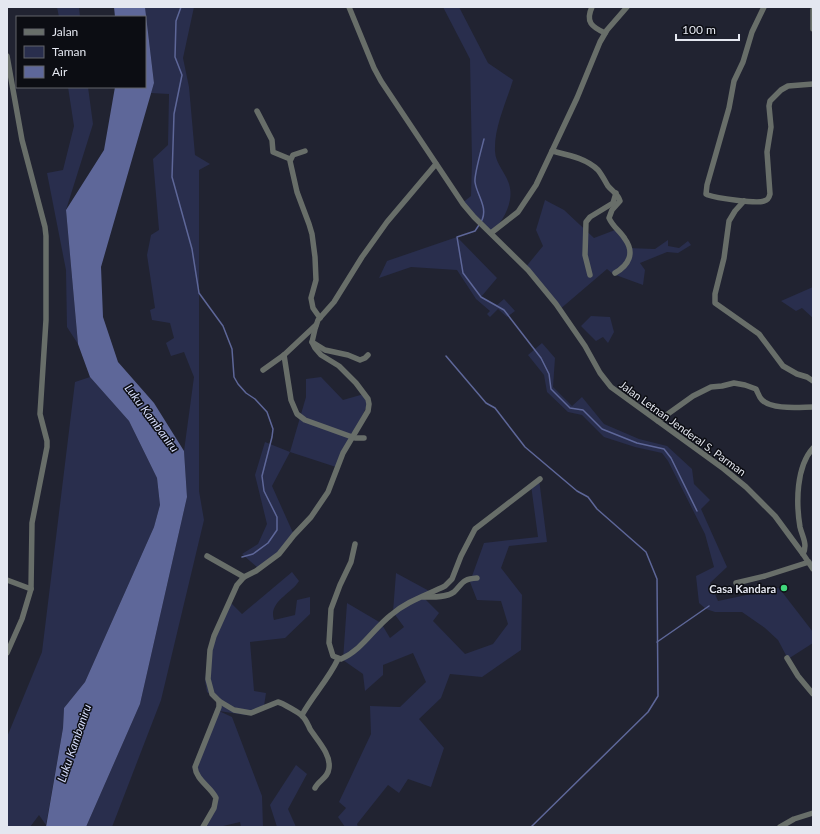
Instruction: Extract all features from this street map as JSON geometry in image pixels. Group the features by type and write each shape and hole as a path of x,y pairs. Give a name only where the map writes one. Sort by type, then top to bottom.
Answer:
{"street":[{"name":"Jalan Letnan Jenderal S. Parman","path":"348,7 374,68 400,111 463,204 474,217 528,270 556,304 585,346 600,373 610,387 724,469 759,498 775,516 813,569"},
{"path":"592,7 589,17 591,23 595,28 605,33"},
{"path":"491,233 510,219 524,205 536,185 577,98 600,42 605,33 627,7"},
{"path":"764,7 752,32 743,62 734,81 729,108 707,185 706,194 709,196 744,201 766,201 770,194 767,152 771,128 770,101 781,90 788,86 813,84"},
{"path":"813,10 813,28"},
{"path":"7,56 22,140 45,227 47,248 46,320 40,414 48,447 32,523 31,589 22,619 7,653"},
{"path":"257,111 272,140 273,152 290,159"},
{"path":"552,150 578,158 590,164 598,170 620,201 611,212 609,218 614,228 627,243 630,258 624,267 615,273"},
{"path":"290,159 293,155 305,151"},
{"path":"290,159 295,185 312,234 316,280 311,298 313,308 320,318"},
{"path":"315,788 317,784 327,775 330,768 324,750 302,715 278,702 251,713 234,710 219,701 212,694 208,679 210,650 214,636 237,585 244,577 256,571 279,554 311,517 328,492 337,467 352,437 368,411 368,399 349,375 339,366 318,352 314,348 312,342 320,318 334,302 362,257 387,222 436,164"},
{"path":"590,275 585,258 586,222 590,217 612,203 616,194"},
{"path":"744,201 729,221 724,258 715,294 715,303 758,334 783,366 813,381"},
{"path":"263,370 284,355 317,324"},
{"path":"312,342 325,350 348,355 360,360 368,355"},
{"path":"284,355 291,400 297,414 305,420 352,437 364,438"},
{"path":"658,421 693,396 712,387 734,383 745,384 756,389 760,398 768,404 783,407 813,407"},
{"path":"803,554 806,545 798,514 798,490 802,469 813,448"},
{"path":"355,544 351,562 331,609 329,647 333,656 341,660 356,651 391,614 407,603 445,586 449,582 475,529 540,479"},
{"path":"207,556 244,577"},
{"path":"736,583 765,576 809,562"},
{"path":"421,597 433,598 448,595 454,592 465,580 477,578"},
{"path":"7,580 31,589"},
{"path":"786,658 798,676 813,694"},
{"path":"302,715 306,707 331,673 338,659"},
{"path":"203,827 214,808 216,798 210,788 197,775 196,767 219,707 219,701"},
{"path":"780,827 794,819 813,813"}],"green space":[{"path":"57,7 79,7 80,16 59,16"},
{"path":"145,7 194,7 183,58 189,87 195,155 210,164 199,170 199,491 204,520 161,700 112,827 86,827 140,704 187,497 184,451 194,377 184,352 171,356 166,343 174,338 170,323 152,320 150,310 155,308 147,255 151,235 159,230 153,159 168,145 169,94 151,93 154,83"},
{"path":"443,7 459,7 488,63 513,80 498,124 495,142 497,160 509,183 510,201 506,213 499,224 490,233 461,204 471,196 472,161 470,59"},
{"path":"68,88 88,88 93,124 66,210 78,344 67,327 66,270 47,173 63,170 74,126"},
{"path":"545,200 564,210 594,238 615,230 624,240 627,248 655,249 668,240 668,246 679,248 688,241 691,245 678,253 667,252 640,263 645,270 643,285 613,274 607,269 559,310 525,268 543,246 536,230"},
{"path":"457,237 497,278 481,297 497,305 504,299 515,311 507,317 498,309 490,317 487,314 490,311 476,299 457,270 411,267 379,278 387,261"},
{"path":"813,287 813,318 802,308 796,311 781,301"},
{"path":"591,316 610,317 614,332 608,343 603,337 596,341 581,326"},
{"path":"542,343 555,358 553,387 572,406 582,397 604,424 639,439 667,446 692,469 694,484 710,500 701,509 727,567 710,583 718,601 779,588 813,632 813,643 788,659 778,640 765,628 742,612 715,612 706,609 699,603 696,576 714,567 705,534 668,461 662,453 635,447 604,437 582,415 568,412 547,392 544,375 528,355"},
{"path":"90,377 129,421 157,478 160,505 154,527 85,682 64,708 63,728 46,825 39,815 30,827 7,827 7,737 42,652 75,382"},
{"path":"321,377 343,400 364,394 368,404 336,467 290,452 306,397 306,379"},
{"path":"265,442 290,452 272,486 294,535 278,553 258,568 242,554 258,544 267,524 255,475"},
{"path":"539,479 547,542 509,546 501,568 522,595 521,650 482,677 450,674 441,698 419,719 444,748 431,787 408,779 399,793 388,785 357,824 358,827 345,827 338,817 346,808 339,802 371,734 370,706 400,707 426,682 413,653 383,665 383,675 365,691 363,674 343,660 347,603 381,623 390,638 404,627 393,612 396,573 431,592 422,596 439,613 433,621 465,654 493,644 508,624 501,601 477,600 470,582 484,543 538,537 531,485"},
{"path":"292,572 299,581 277,603 274,608 274,620 295,615 297,600 310,597 310,614 285,638 250,642 254,691 266,693 264,706 245,715 219,711 232,717 262,796 263,827 241,827 240,822 219,827 202,827 215,800 194,765 203,746 218,704 218,701 207,692 205,681 209,647 229,601 242,614"},
{"path":"296,765 307,774 288,809 296,827 277,827 270,805"}],"water":[{"name":"Luku Kambaniru","path":"114,7 145,7 154,83 101,267 103,317 118,362 154,403 184,451 187,497 140,704 86,827 46,827 63,728 64,708 85,682 154,527 160,505 157,478 129,421 90,377 78,344 66,210 104,150 115,88 146,88 146,16 115,16"}],"waterway":[{"path":"181,7 176,21 175,57 182,75 174,114 172,177 192,249 199,293 223,326 232,349 234,377 246,393 255,399 267,412 273,429 262,476 264,491 277,517 277,530 268,543 253,554 242,557"},
{"path":"481,222 484,212 476,187 475,178 484,139"},
{"path":"479,225 475,231 457,237 463,273 481,297 504,310 541,358 549,374 551,389 570,408 583,410 602,429 637,443 664,449 671,458 697,511"},
{"path":"446,356 486,403 495,408 525,447 577,491 588,497 597,509 646,552 657,579 658,696 648,712 531,827"},
{"path":"657,642 709,606"}],"place":[{"name":"Casa Kandara","path":"784,588"}]}
